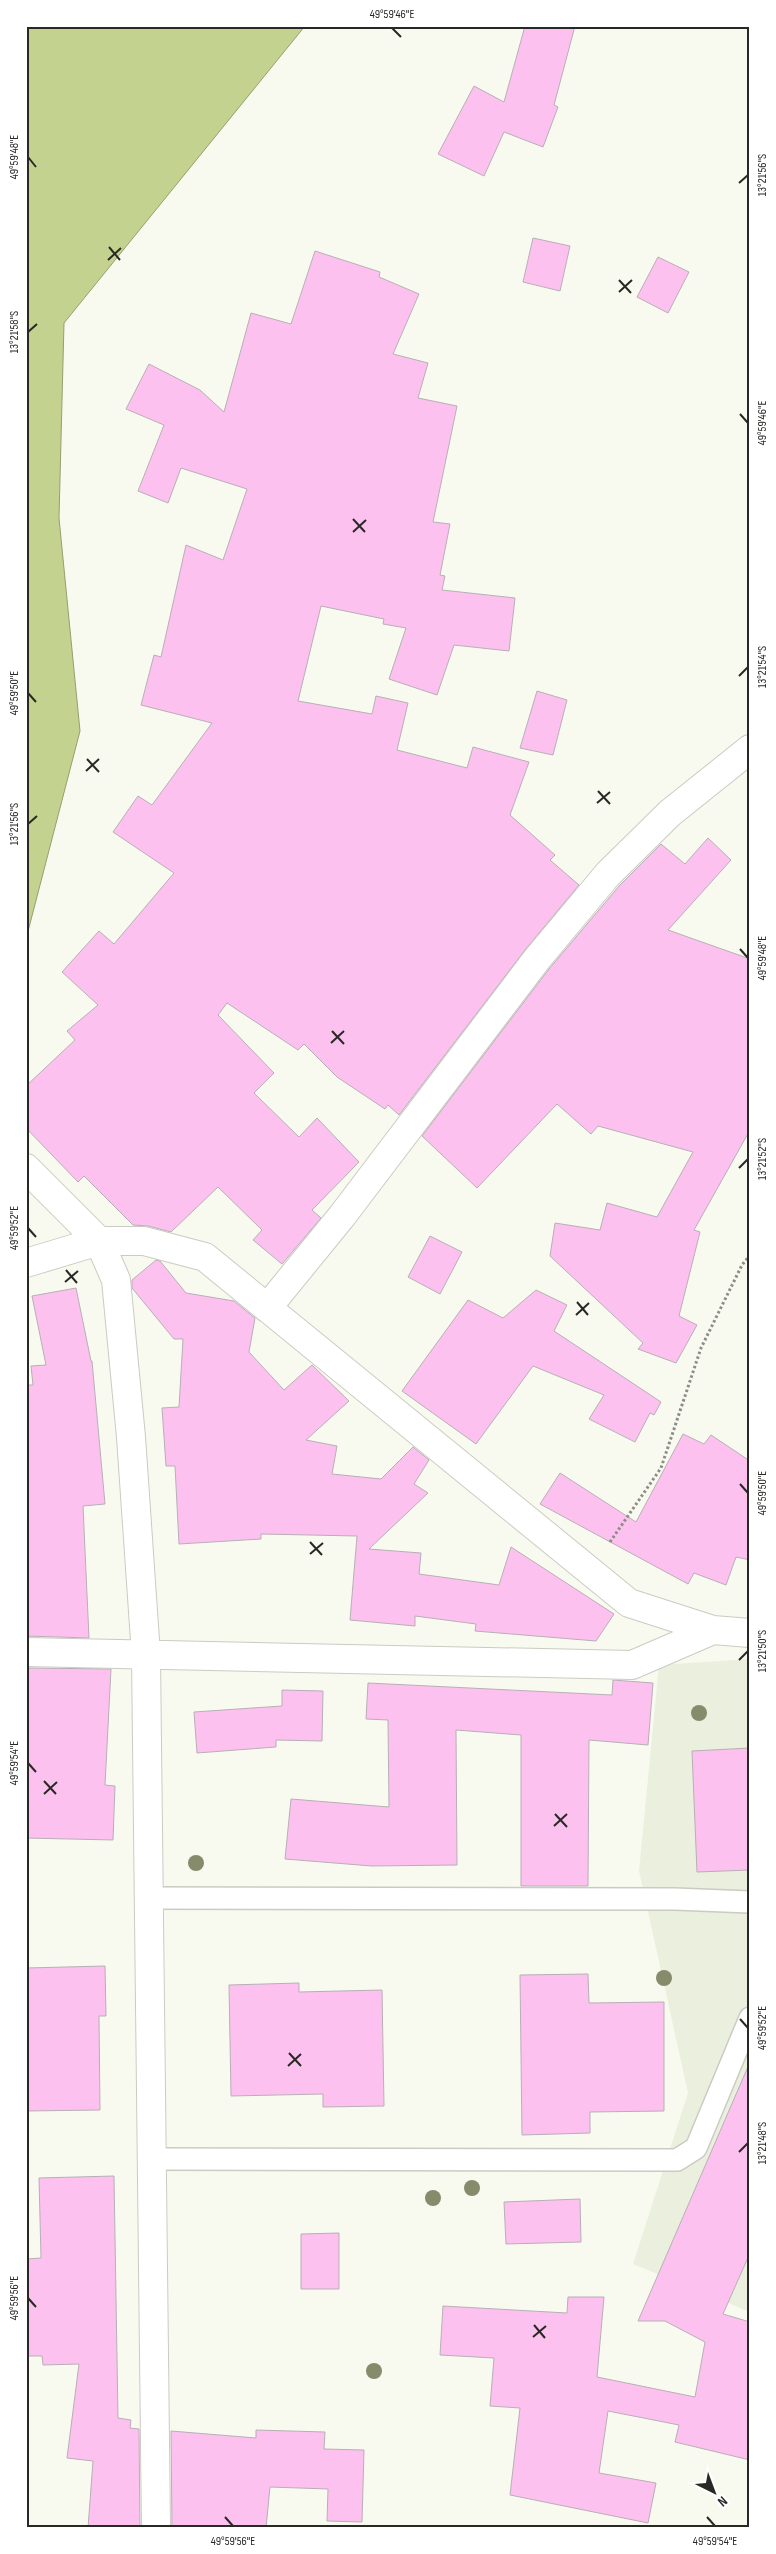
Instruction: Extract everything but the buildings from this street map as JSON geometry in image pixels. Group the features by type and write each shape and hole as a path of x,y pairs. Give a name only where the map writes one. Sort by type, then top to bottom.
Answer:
{"street":[{"path":"267,1308 342,1216 537,959 608,874 670,813 750,749"},
{"path":"26,1168 99,1241 116,1280 138,1518 146,1655 156,2528"},
{"path":"26,1263 99,1241 144,1241 205,1258 629,1603 714,1630 750,1633"},
{"path":"26,1652 632,1665 714,1630"}],"lane":[{"path":"149,1898 675,1899 750,1902"},
{"path":"152,2159 677,2160 696,2148 750,2018"}],"path":[{"path":"590,1572 661,1468 701,1348 742,1264 750,1255"}],"shaded area":[{"path":"26,26 305,26 64,323 59,518 80,731 26,939"},
{"path":"750,1659 750,2312 633,2264 688,2093 639,1871 659,1665"}]}
